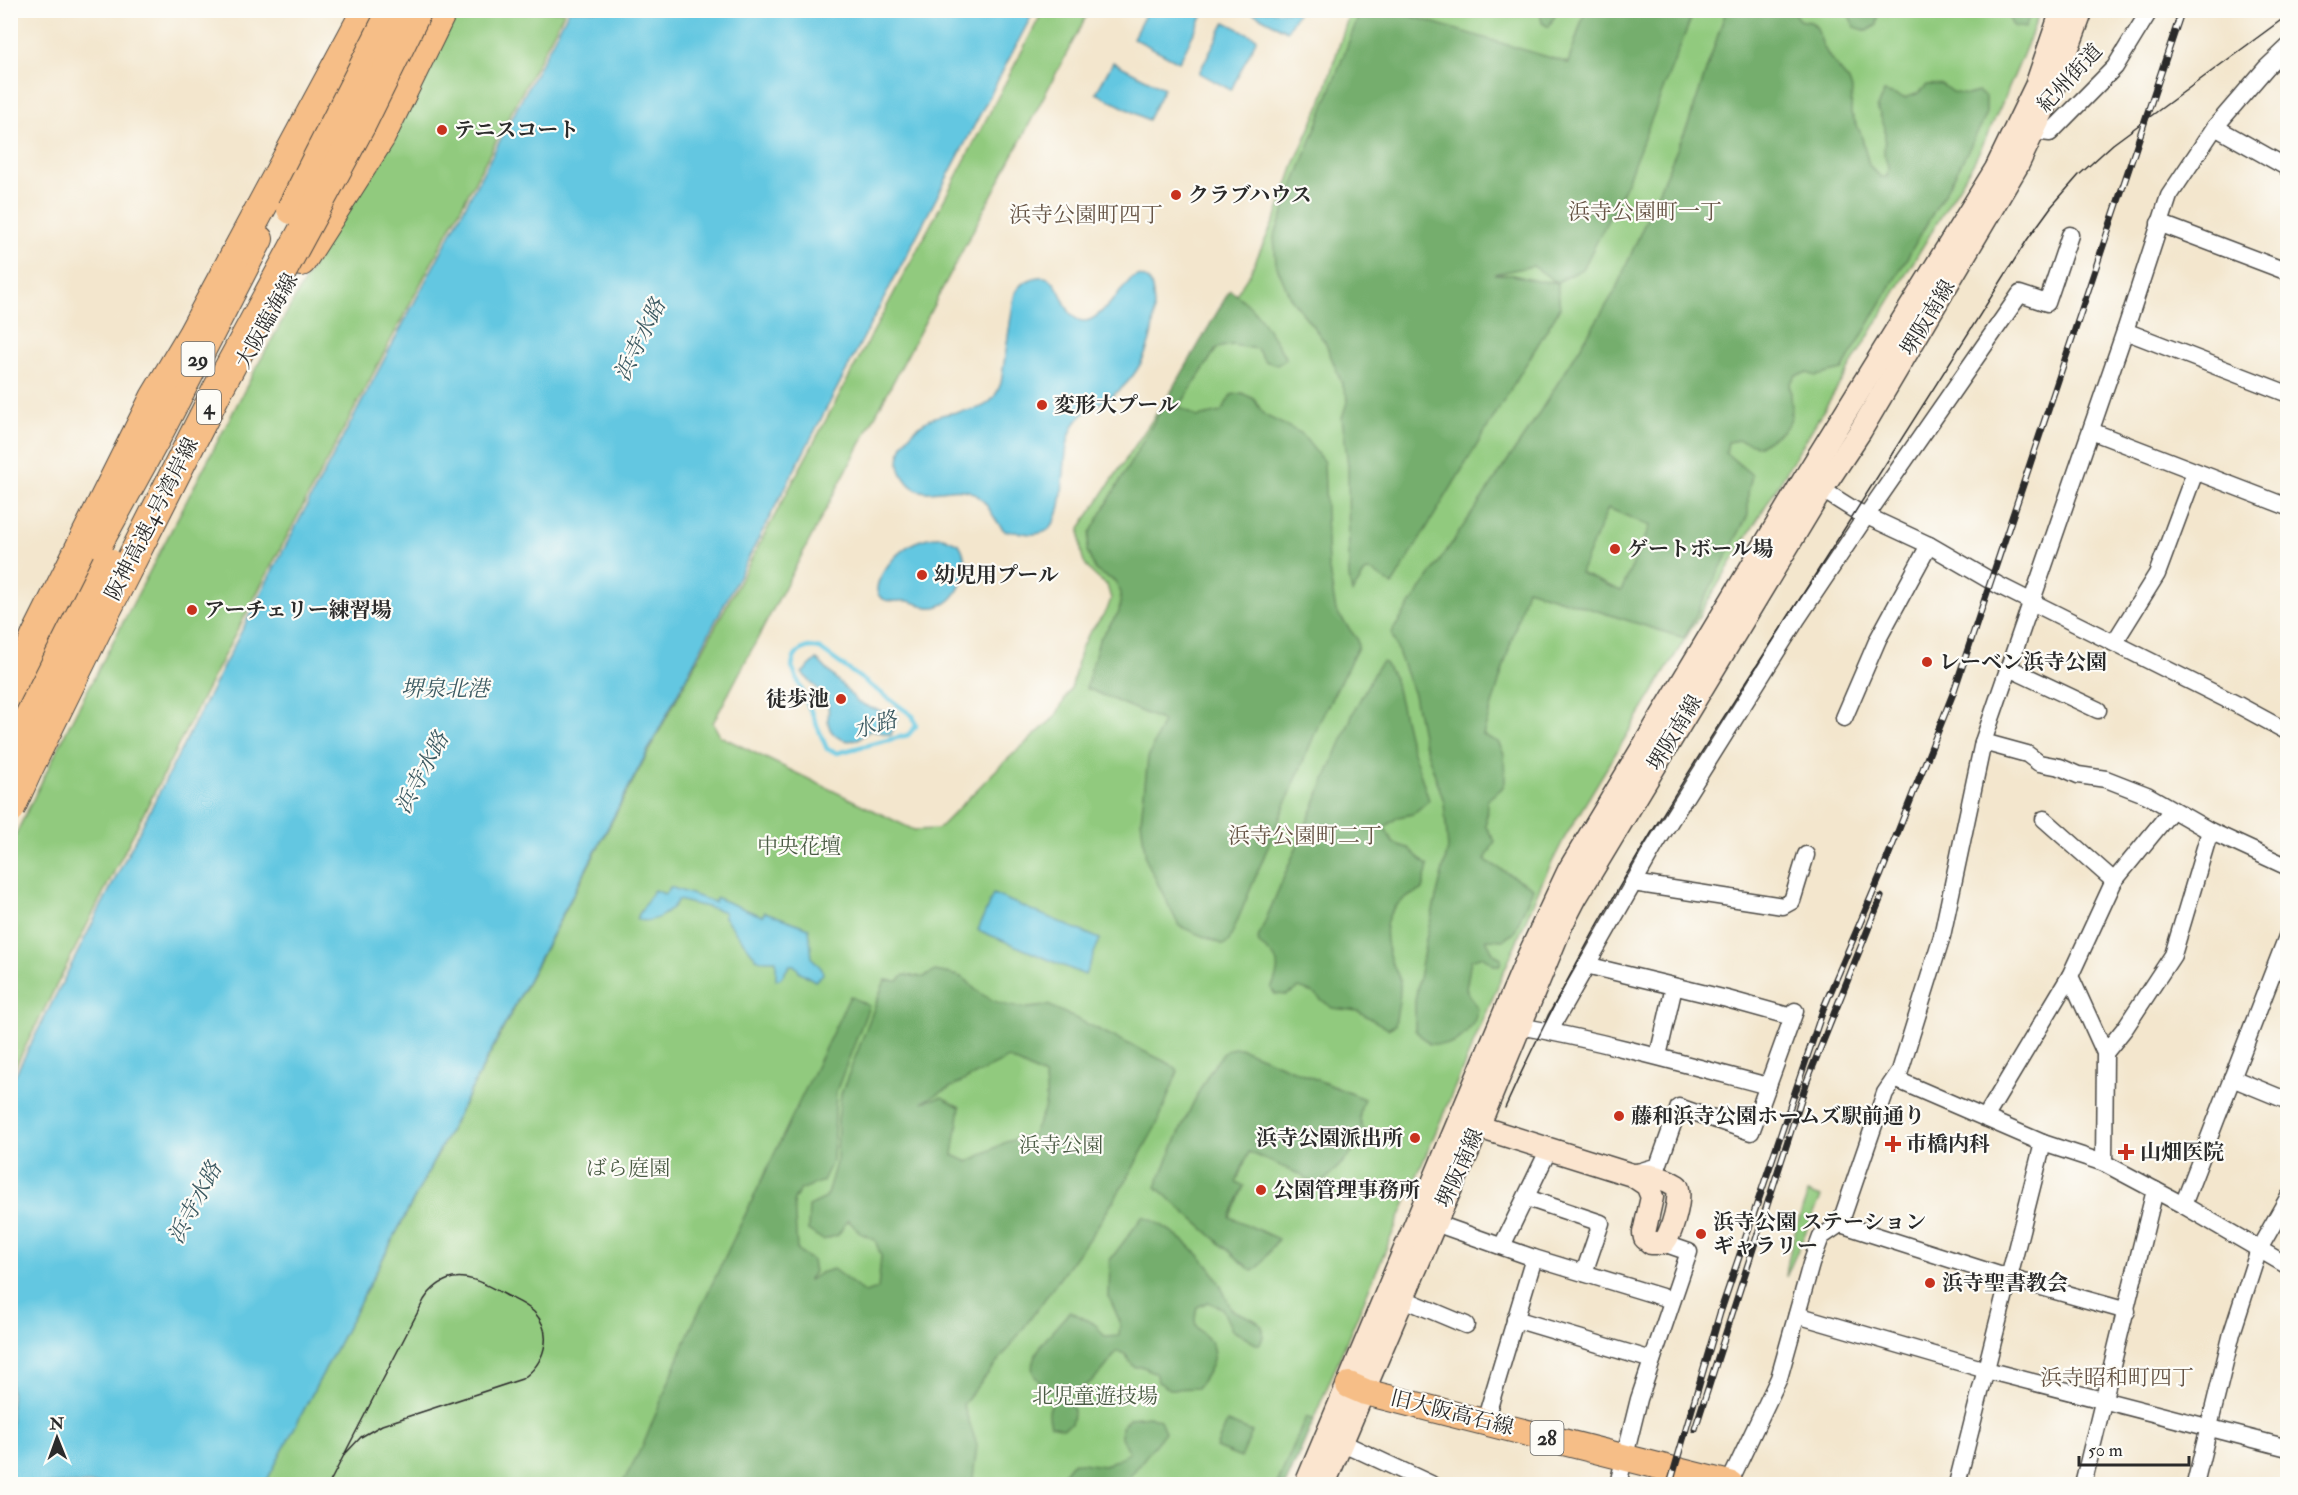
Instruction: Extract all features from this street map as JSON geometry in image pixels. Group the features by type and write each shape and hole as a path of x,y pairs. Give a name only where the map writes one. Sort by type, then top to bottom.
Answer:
{"highway":[{"path":"10,702 36,637 110,485 155,398 192,336 367,10"},
{"name":"阪神高速4号湾岸線","path":"10,756 87,600 393,10"},
{"name":"阪神高速4号湾岸線","path":"10,808 196,432 361,124 417,10"},
{"path":"301,261 380,137 442,10"}],"main road":[{"name":"大阪臨海線","path":"10,702 158,436 379,10"},
{"name":"大阪臨海線","path":"10,786 301,261 429,10"},
{"name":"堺阪南線","path":"1324,1485 1343,1443 1357,1388 1469,1124 1519,1026 1562,924 1996,169 2036,86 2062,10"},
{"name":"堺阪南線","path":"1306,1485 1404,1299 1436,1223 1528,957 1569,870 1813,484 1861,430 1998,202 2034,131 2082,10"},
{"path":"1469,1124 1632,1174 1647,1174 1677,1186 1680,1195 1670,1233 1663,1243"},
{"name":"旧大阪高石線","path":"1357,1388 1728,1484"}],"street":[{"name":"紀州街道","path":"2034,131 2050,133 2115,67 2150,10"},
{"path":"1728,1484 1779,1378 1821,1237 1840,1224 1877,1113 1885,1094 1900,1071 1942,936 1983,742 2091,431 2169,196 2215,127 2266,68 2288,47"},
{"path":"2215,127 2288,168"},
{"path":"2159,224 2288,272"},
{"path":"1551,1031 1633,883 1761,676 1866,516 2020,294 2047,303 2070,235"},
{"path":"2125,331 2288,394"},
{"path":"2091,431 2288,507"},
{"path":"2114,643 2157,574 2195,472"},
{"path":"1813,484 1866,516 1929,546 2032,602 2288,732"},
{"path":"1844,718 1878,639 1929,546"},
{"path":"2009,668 2098,710"},
{"path":"1983,742 2027,754 2039,764 2060,767 2078,775 2106,779 2147,795 2210,831 2288,867"},
{"path":"1985,1118 2070,975 2114,881 2172,810"},
{"path":"2044,819 2114,881"},
{"path":"2105,1053 2125,1028 2173,955 2210,831"},
{"path":"1633,883 1783,906 1792,901 1806,855"},
{"path":"2183,1205 2288,934"},
{"path":"1586,965 1793,1014 1751,1132 1679,1107 1658,1166 1632,1174"},
{"path":"2070,975 2105,1053 2104,1163"},
{"path":"1658,1056 1674,987"},
{"path":"1519,1026 1551,1031 1658,1056 1768,1086"},
{"path":"2232,1078 2288,1101"},
{"path":"1895,1079 2043,1143 2104,1163 2183,1205 2288,1266"},
{"path":"1957,1485 2043,1143"},
{"path":"1502,1246 1527,1198 1548,1149"},
{"path":"2082,1485 2127,1311 2155,1190"},
{"path":"1527,1198 1601,1223 1584,1272"},
{"path":"2195,1485 2232,1333 2259,1249 2288,1198"},
{"path":"1436,1223 1534,1258 1672,1300"},
{"path":"1840,1224 2009,1278 2127,1311"},
{"path":"1618,1485 1639,1399 1689,1252 1663,1243"},
{"path":"1485,1421 1534,1258"},
{"path":"1404,1299 1466,1325"},
{"path":"1797,1315 1986,1370 2288,1448"},
{"path":"1515,1319 1652,1360"},
{"path":"1343,1443 1431,1485"}],"green space":[{"path":"1361,10 1394,11 1568,63 1585,11 1694,11 1626,184 1583,269 1557,282 1560,308 1392,585 1373,572 1366,571 1352,593 1349,577 1348,465 1342,418 1348,399 1325,342 1290,297 1276,264 1274,237","holes":["1533,266 1556,282 1537,281 1513,275 1494,274"]},
{"path":"2005,10 2032,11 2025,28 2013,26"},
{"path":"454,11 565,11 220,663 11,1075 11,844 73,718 255,370"},
{"name":"浜寺公園","path":"1043,11 1089,11 713,723 720,736 914,830 938,829 1000,766 1055,717 1072,686 1081,648 1107,610 1111,599 1107,585 1092,573 1084,561 1080,528 1249,275 1278,212 1295,162 1321,103 1350,11 2040,11 2009,87 1974,162 1565,837 1542,882 1286,1484 265,1484 654,741"},
{"path":"1540,11 1557,11 1549,27 1542,23"},
{"path":"1726,11 1793,11 1799,20 1811,22 1817,28 1830,58 1849,81 1852,89 1851,113 1861,134 1869,165 1881,177 1887,177 1888,166 1884,154 1885,128 1877,107 1884,92 1905,98 1919,93 1927,85 1941,84 1952,92 1967,95 1978,92 1986,97 1986,116 1954,177 1842,370 1816,376 1807,373 1796,375 1790,384 1792,408 1785,428 1759,446 1739,440 1728,442 1726,453 1752,475 1748,493 1748,515 1684,638 1527,589 1483,735 1498,742 1504,754 1505,782 1502,788 1487,800 1486,827 1495,841 1485,860 1533,888 1514,933 1503,940 1486,939 1494,954 1501,958 1500,965 1494,965 1482,956 1471,960 1466,989 1478,1009 1470,1028 1453,1043 1429,1044 1415,1030 1415,1001 1426,939 1448,849 1444,802 1423,740 1414,695 1392,635 1393,630 1531,426 1614,293 1689,122","holes":["1608,508 1650,526 1621,591 1580,573"]},
{"path":"1846,11 1878,11 1877,25 1867,31 1855,27"},
{"path":"1230,290 1255,312 1286,358 1277,365 1265,361 1257,349 1232,345 1217,348 1179,407 1197,417 1221,412 1231,395 1242,393 1254,399 1264,415 1301,433 1324,462 1328,564 1336,611 1357,639 1358,647 1320,721 1229,941 1223,945 1179,926 1146,860 1141,820 1148,758 1163,721 1086,688 1099,640 1119,612 1121,593 1115,581 1096,571 1087,551 1090,533"},
{"path":"1382,662 1385,663 1395,680 1409,740 1429,800 1413,814 1398,817 1385,827 1393,843 1408,848 1428,866 1422,890 1401,902 1388,917 1385,936 1387,948 1400,980 1400,988 1395,1025 1388,1029 1358,1011 1332,1008 1313,993 1299,988 1287,995 1275,994 1271,988 1277,974 1277,963 1271,953 1259,944 1258,938 1355,709"},
{"path":"935,971 957,975 984,996 1001,1004 1020,1008 1048,1005 1170,1064 1178,1071 1158,1122 1127,1179 1095,1230 1009,1348 963,1404 977,1445 973,1478 980,1484 622,1484 644,1443 689,1332 850,996 869,1006 836,1092 833,1160 823,1181 800,1190 794,1200 797,1249 812,1261 814,1272 808,1281 820,1273 833,1269 865,1293 878,1289 881,1256 875,1240 860,1233 848,1220 838,1235 823,1240 808,1230 809,1206 826,1198 837,1159 841,1094 885,980 898,981 904,975 924,977","holes":["1008,1058 1044,1076 1045,1107 1032,1135 1006,1142 968,1162 953,1155 960,1107 942,1097 922,1102"]},
{"path":"1240,1048 1364,1099 1360,1116 1365,1132 1360,1145 1318,1187 1301,1175 1249,1152 1236,1182 1244,1186 1230,1217 1278,1239 1258,1268 1252,1271 1156,1187 1189,1111 1211,1070 1221,1056 1230,1049"},
{"path":"1808,1193 1821,1197 1786,1277 1794,1236"},
{"path":"1143,1216 1179,1237 1195,1251 1216,1277 1231,1309 1260,1324 1263,1336 1260,1344 1232,1330 1222,1308 1208,1302 1197,1307 1195,1321 1197,1327 1209,1340 1214,1352 1211,1365 1197,1388 1170,1389 1158,1382 1155,1373 1144,1367 1134,1367 1125,1354 1117,1351 1091,1382 1071,1391 1073,1414 1071,1424 1063,1428 1051,1425 1049,1410 1056,1396 1035,1376 1032,1365 1035,1357 1045,1340 1070,1311 1096,1325 1105,1337 1119,1336 1120,1322 1109,1297 1110,1260"},
{"path":"1149,1416 1160,1420 1165,1432 1124,1484 1057,1484 1074,1462 1104,1466 1129,1453 1121,1437 1121,1427 1130,1418"},
{"path":"1306,1417 1314,1420 1286,1484 1277,1484"},
{"path":"1227,1422 1252,1432 1241,1458 1216,1448"}],"water":[{"name":"堺泉北港","path":"569,10 1034,11 265,1484 11,1484 11,1083 268,579"},
{"path":"1147,11 1205,11 1179,62 1133,38"},
{"path":"1249,11 1298,11 1287,31"},
{"path":"1225,22 1257,38 1231,90 1199,73"},
{"path":"1113,62 1164,88 1148,120 1096,93"},
{"name":"変形大プール","path":"1138,276 1145,278 1152,288 1154,309 1151,338 1133,376 1112,396 1076,421 1066,452 1059,509 1049,529 1034,534 1005,531 987,505 973,493 965,490 923,491 915,489 908,483 899,466 899,459 906,440 912,433 935,417 986,405 997,393 1001,383 1014,297 1021,285 1041,277 1050,279 1070,313 1077,319 1086,321 1098,315 1131,279"},
{"name":"幼児用プール","path":"943,537 959,544 965,560 963,580 954,596 939,606 931,607 908,601 892,601 878,594 877,588 886,568 904,549 929,538"},
{"name":"徒歩池","path":"817,659 857,701 868,707 898,716 891,735 871,730 850,741 841,739 833,733 829,725 829,709 825,698 802,673"},
{"path":"670,887 714,902 717,898 762,916 765,912 809,928 812,958 822,969 823,974 815,981 800,972 794,965 790,965 781,978 776,980 776,960 756,958 724,917 724,912 713,908 678,900 660,917 648,920 636,919 654,890 665,894"},
{"path":"993,894 1100,939 1085,975 978,930"}],"waterway":[{"name":"水路","path":"809,647 820,649 913,716 916,726 908,735 837,753 827,749 792,667 797,654 809,647"}],"tram line":[{"path":"1505,1108 1570,975 1643,847 2027,240 2051,207 2079,175 2113,144 2288,15"},
{"path":"329,1484 424,1300 437,1286 453,1278 472,1279 523,1304 534,1312 544,1330 545,1339 541,1357 530,1373 522,1379 382,1425 361,1437 346,1453"}],"railway":[{"path":"1670,1484 1720,1313 1824,1007 1881,874 1954,691 2182,10"},
{"path":"1695,1429 1807,1081 1881,897"}],"place":[{"name":"テニスコート","path":"442,130"},
{"name":"クラブハウス","path":"1176,195"},
{"name":"変形大プール","path":"1042,405"},
{"name":"ゲートボール場","path":"1615,549"},
{"name":"幼児用プール","path":"922,575"},
{"name":"アーチェリー練習場","path":"192,610"},
{"name":"レーベン浜寺公園","path":"1927,662"},
{"name":"徒歩池","path":"841,699"},
{"name":"藤和浜寺公園ホームズ駅前通り","path":"1619,1116"},
{"name":"浜寺公園派出所","path":"1415,1138"},
{"name":"市橋内科","path":"1893,1144"},
{"name":"山畑医院","path":"2126,1152"},
{"name":"公園管理事務所","path":"1261,1190"},
{"name":"浜寺公園 ステーション ギャラリー","path":"1701,1234"},
{"name":"浜寺聖書教会","path":"1930,1283"}],"district":[{"name":"浜寺公園町一丁","path":"1645,212"},
{"name":"浜寺公園町四丁","path":"1086,215"},
{"name":"浜寺公園町二丁","path":"1305,836"},
{"name":"浜寺昭和町四丁","path":"2117,1378"}],"water label":[{"name":"浜寺水路","path":"640,340"},
{"name":"浜寺水路","path":"422,773"},
{"name":"浜寺水路","path":"195,1203"}],"park label":[{"name":"中央花壇","path":"799,846"},
{"name":"ばら庭園","path":"628,1168"},
{"name":"北児童遊技場","path":"1095,1396"}]}
